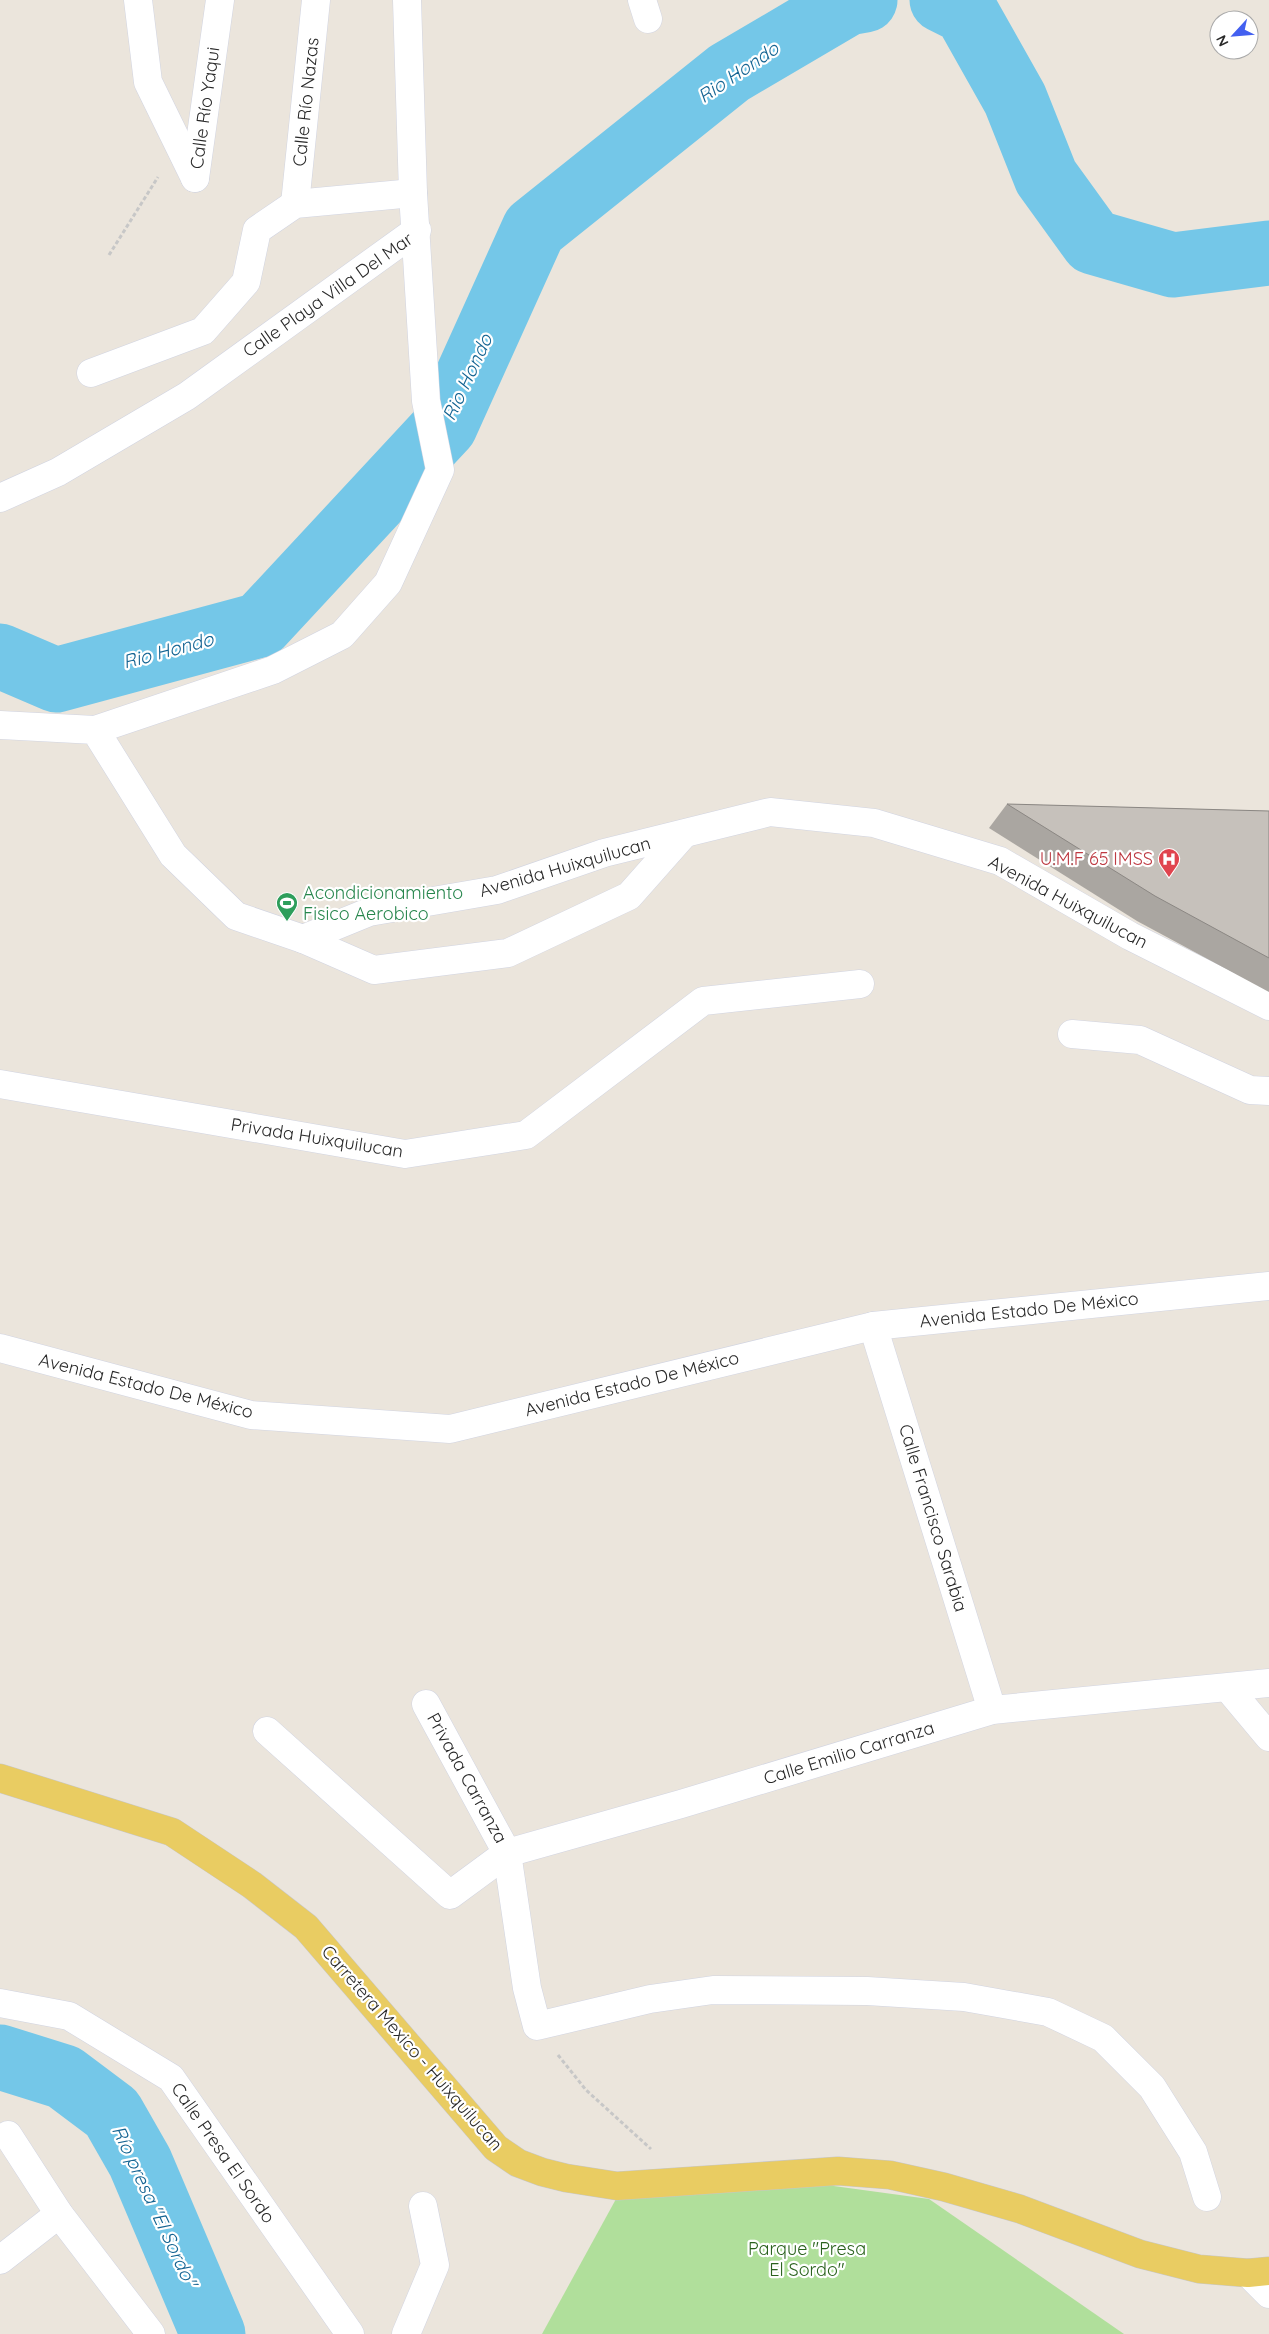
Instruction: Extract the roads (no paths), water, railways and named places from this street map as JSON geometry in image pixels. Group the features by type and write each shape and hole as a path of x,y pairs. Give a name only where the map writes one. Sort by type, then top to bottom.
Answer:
{"main road":[{"name":"Carretera Mexico - Huixquilucan","path":"0,1778 172,1832 252,1886 306,1927 496,2148 518,2163 566,2178 617,2186 838,2171 890,2175 944,2187 1020,2209 1140,2254 1199,2269 1258,2272"}],"street":[{"name":"Calle Río Yaqui","path":"138,0 148,82 195,178 220,0"},
{"name":"Calle Río Nazas","path":"295,204 316,0"},
{"path":"407,0 413,193 417,230"},
{"path":"91,373 203,330 246,282 257,230 295,204 413,193"},
{"name":"Calle Playa Villa Del Mar","path":"95,730 272,670 342,635 388,583 440,470 426,401 417,230"},
{"name":"Calle Playa Villa Del Mar","path":"0,498 58,472 187,396 417,230"},
{"path":"0,725 95,730"},
{"name":"Avenida Huixquilucan","path":"95,730 173,855 236,916 303,939 374,970 508,953 629,896 683,835"},
{"name":"Avenida Huixquilucan","path":"303,939 369,912 497,890 604,853 770,812 874,823 1000,861 1130,936 1269,1006"},
{"name":"Privada Huixquilucan","path":"0,1084 404,1154 526,1136 703,1001 860,984"},
{"path":"1072,1034 1140,1040 1250,1090 1269,1091"},
{"name":"Avenida Estado De México","path":"0,1348 251,1415 450,1428 873,1326 1269,1286"},
{"name":"Calle Francisco Sarabia","path":"873,1326 992,1710"},
{"name":"Calle Emilio Carranza","path":"267,1731 450,1895 508,1853 681,1804 992,1710 1269,1683"},
{"path":"1228,1688 1269,1737"},
{"name":"Privada Carranza","path":"426,1704 508,1853"},
{"path":"508,1853 527,1988 537,2026 650,1999 713,1990 867,1991 964,1996 1048,2012 1103,2038 1152,2087 1193,2152 1207,2197"},
{"name":"Calle Presa El Sordo","path":"0,2003 70,2016 171,2078 350,2334"},
{"path":"8,2135 59,2214 151,2334"},
{"path":"406,2334 435,2265 423,2206"},
{"path":"0,2260 59,2214"},
{"path":"1258,2272 1269,2294"}],"waterway":[{"name":"Rio Hondo","path":"0,656 56,680 260,625 445,426 534,229 729,73 848,3 865,0"},
{"name":"Rio Hondo","path":"942,0 966,12 1015,99 1046,177 1093,242 1173,265 1269,253"},
{"name":"Río presa \"El Sordo\"","path":"0,2057 64,2077 112,2113 140,2162 213,2334"}],"place":[{"name":"U.M.F 65 IMSS","path":"1169,878"},
{"name":"Acondicionamiento Fisico Aerobico","path":"287,922"}],"park label":[{"name":"Parque \"Presa El Sordo\"","path":"807,2259"}]}
